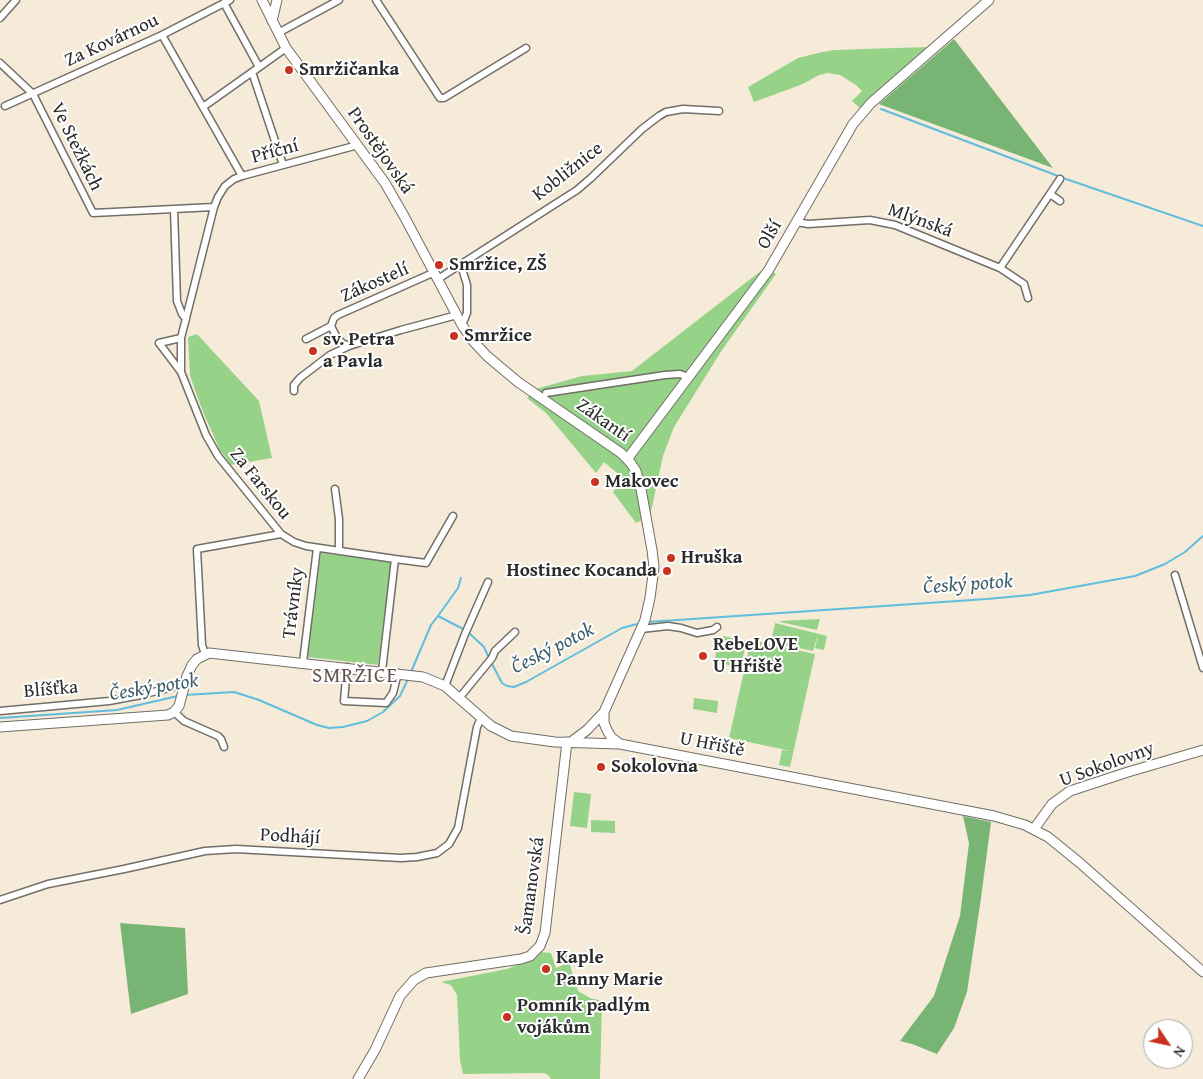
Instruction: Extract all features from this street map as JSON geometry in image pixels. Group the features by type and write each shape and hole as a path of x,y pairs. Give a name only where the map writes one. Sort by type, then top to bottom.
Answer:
{"street":[{"name":"Prostějovská","path":"262,0 286,48 388,188 462,325"},
{"path":"272,21 277,0"},
{"path":"278,33 338,0"},
{"path":"376,0 440,98 444,98 526,48"},
{"name":"Olší","path":"628,458 768,272 853,124 871,103 989,0"},
{"path":"0,18 13,1"},
{"path":"227,1 260,67"},
{"name":"Za Kovárnou","path":"5,106 162,35 227,1"},
{"path":"162,35 242,176"},
{"path":"203,107 286,48"},
{"path":"0,63 33,94"},
{"path":"252,72 283,166"},
{"name":"Ve Stežkách","path":"33,94 93,213 174,209"},
{"name":"Kobližnice","path":"436,276 461,265 577,190 642,129 659,116 666,112 683,108 719,111"},
{"name":"Příční","path":"181,338 214,207 218,196 228,182 242,176 358,145"},
{"path":"1000,268 1060,179"},
{"path":"1050,194 1060,201"},
{"path":"186,318 182,314 177,301 174,209 214,207"},
{"name":"Mlýnská","path":"797,222 808,224 862,220 884,222 1000,268 1024,284 1028,298"},
{"path":"461,265 467,285 467,313 462,325"},
{"name":"Zákostelí","path":"349,346 338,339 331,326 334,318 436,276"},
{"path":"294,391 294,385 300,378 330,355 349,346 457,315"},
{"name":"Zákantí","path":"462,325 481,351 512,378 628,458 640,482 654,559 646,614 604,712 587,730 569,742"},
{"path":"306,339 331,326"},
{"path":"181,338 159,343 181,372"},
{"name":"Za Farskou","path":"181,338 181,372 206,435 218,456 281,534 294,542 317,548 339,550"},
{"path":"546,393 671,374 680,374 688,377"},
{"path":"335,489 339,519 339,550 426,563 453,516"},
{"path":"224,747 218,736 184,722 174,712 182,700 192,665 197,658 205,654 202,645 197,549 281,534"},
{"name":"Trávníky","path":"303,662 317,548"},
{"path":"382,671 395,559"},
{"path":"1175,575 1203,668"},
{"path":"445,686 488,582"},
{"path":"642,627 668,626 697,633 713,630 717,627"},
{"path":"460,698 495,651 515,632"},
{"name":"Trávníky","path":"205,654 213,652 414,675 445,686 495,729 511,736 569,742"},
{"path":"347,667 344,701 386,703 393,693 400,674"},
{"name":"Blíšťka","path":"0,711 109,701 185,687"},
{"name":"Blíšťka","path":"0,727 162,716 174,712"},
{"path":"604,712 604,723 607,730 611,737 620,744"},
{"name":"Podhájí","path":"0,900 48,884 124,869 188,853 212,850 236,848 401,858 437,853 449,844 458,828 477,727 482,718"},
{"name":"U Hřiště","path":"569,742 620,744 1013,820 1048,837 1203,972"},
{"name":"Šamanovská","path":"358,1079 368,1063 403,991 414,980 426,973 518,960 530,956 540,946 545,933 569,742"},
{"name":"U Sokolovny","path":"1034,829 1052,804 1070,791 1203,750"}],"green space":[{"path":"954,39 1053,168 879,104"},
{"path":"927,47 861,109 852,101 862,91 840,75 828,73 819,75 803,84 754,102 748,87 798,58 818,53 834,50"},
{"path":"766,267 776,274 722,350 674,427 663,456 650,516 636,523 613,492 623,478 604,462 596,473 546,413 527,398 536,389 582,376 632,371"},
{"path":"197,334 259,401 272,458 231,465 220,450 190,376 188,337"},
{"path":"321,553 391,562 378,665 307,657"},
{"path":"820,619 817,630 780,622 780,621"},
{"path":"775,623 827,636 824,650 815,648 818,634 813,651 771,642"},
{"path":"723,636 747,641 740,668 715,662 716,651 720,650"},
{"path":"751,640 815,654 790,767 779,765 782,750 791,751 729,738"},
{"path":"694,698 718,701 717,713 693,709"},
{"path":"574,792 591,794 587,828 570,826"},
{"path":"963,816 991,822 967,992 954,1028 937,1054 900,1041 934,996 960,916 969,843"},
{"path":"591,820 615,821 615,833 591,832"},
{"path":"120,923 185,928 188,994 131,1014"},
{"path":"565,949 578,991 590,998 602,1001 600,1079 551,1079 544,1073 463,1074 460,1060 457,995 451,985 441,982 507,969 532,959 540,952 551,953 556,968 563,965 560,953"}],"waterway":[{"path":"881,109 1066,179 1203,226"},
{"name":"Český potok","path":"648,622 1030,595 1135,576 1165,564 1185,552 1203,536"},
{"path":"438,616 458,588 461,578"},
{"name":"Český potok","path":"411,672 431,625 438,616 465,630"},
{"name":"Český potok","path":"491,662 502,683 514,687 622,628 641,623"},
{"name":"Český potok","path":"469,633 484,647 489,658"},
{"name":"Český potok","path":"185,695 234,692 259,700 317,725 329,728 343,727 367,721 383,712 400,696 408,679"},
{"name":"Český potok","path":"0,718 117,710 178,696"}],"place":[{"name":"Smržičanka","path":"289,70"},
{"name":"Smržice, ZŠ","path":"439,265"},
{"name":"Smržice","path":"454,336"},
{"name":"sv. Petra a Pavla","path":"313,351"},
{"name":"Makovec","path":"595,482"},
{"name":"Hruška","path":"671,558"},
{"name":"Hostinec Kocanda","path":"667,571"},
{"name":"RebeLOVE U Hřiště","path":"703,656"},
{"name":"Sokolovna","path":"601,767"},
{"name":"Kaple Panny Marie","path":"546,969"},
{"name":"Pomník padlým vojákům","path":"507,1017"}],"district":[{"name":"SMRŽICE","path":"355,677"}]}
